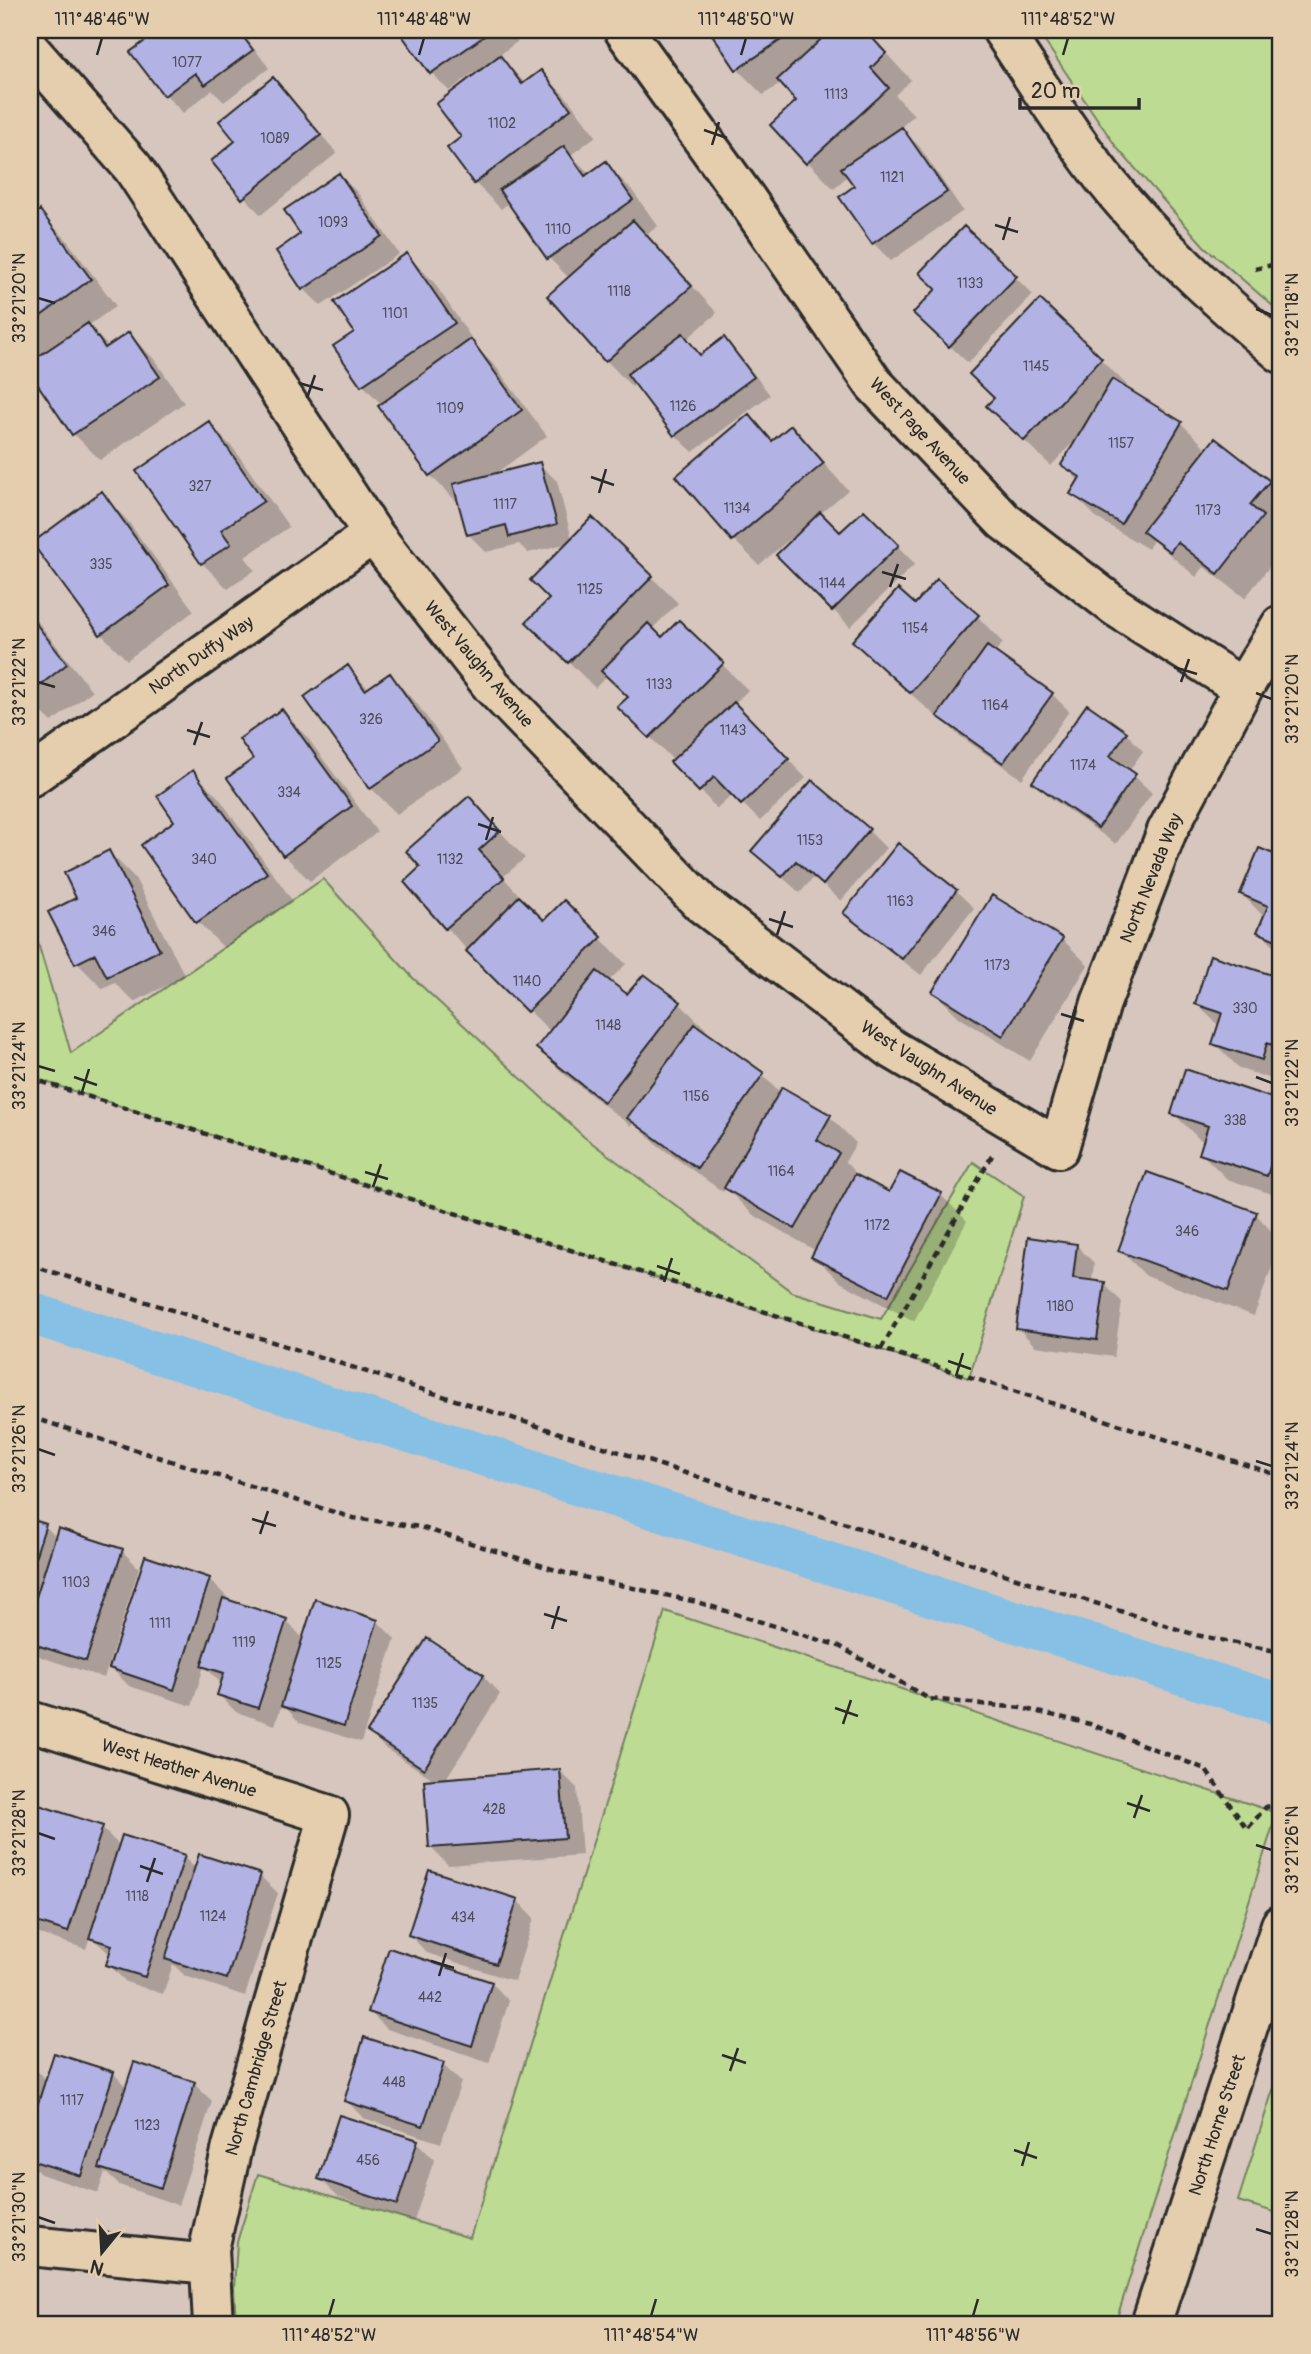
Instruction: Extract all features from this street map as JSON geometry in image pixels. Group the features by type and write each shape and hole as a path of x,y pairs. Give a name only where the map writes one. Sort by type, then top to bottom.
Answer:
{"street":[{"name":"West Page Avenue","path":"624,30 746,199 874,384 1004,521 1116,607 1244,688"},
{"path":"1002,30 1102,176 1161,243 1281,353"},
{"name":"West Vaughn Avenue","path":"30,50 133,168 373,534 492,686 701,903 892,1049 1059,1148"},
{"name":"North Duffy Way","path":"30,777 373,534"},
{"name":"North Nevada Way","path":"1059,1148 1101,1003 1167,831 1281,625"},
{"name":"West Heather Avenue","path":"30,1721 329,1815"},
{"name":"North Cambridge Street","path":"213,2324 209,2249 232,2147 329,1815"},
{"name":"North Horne Street","path":"1151,2324 1281,1924"},
{"path":"30,2246 209,2264"}],"path":[{"path":"1255,269 1281,263"},
{"path":"30,1078 1281,1476"},
{"path":"881,1349 1012,1120"},
{"path":"30,1265 1196,1635 1281,1652"},
{"path":"30,1417 353,1518 420,1527 565,1573 697,1602 839,1646 929,1699 1021,1708 1090,1724 1205,1769 1247,1829 1266,1807 1281,1804"}],"green space":[{"path":"1037,30 1271,30 1281,118 1281,313 1204,246 1117,148"},
{"path":"323,879 413,978 584,1137 792,1292 881,1319 973,1162 1024,1196 969,1378 30,1077 30,917 71,1053"},
{"path":"665,1611 1277,1813 1115,2324 236,2324 234,2289 237,2242 258,2174 470,2238"},
{"path":"1281,2064 1281,2214 1238,2201"}],"building":[{"path":"160,30 238,30 253,50 205,85 195,73 164,96 130,52"},
{"path":"398,30 493,30 430,74"},
{"path":"715,30 796,30 736,70 711,33"},
{"path":"831,30 865,30 886,53 871,68 889,88 806,164 770,125 796,101 777,80"},
{"path":"500,55 522,84 541,70 571,109 474,184 447,148 461,137 436,104"},
{"path":"273,77 321,135 242,199 211,161 235,141 219,121"},
{"path":"902,127 947,192 872,244 839,197 854,186 841,168"},
{"path":"564,146 585,176 606,161 633,200 547,259 499,190"},
{"path":"339,173 382,236 302,290 276,251 300,234 284,210"},
{"path":"40,210 91,279 30,324 30,218"},
{"path":"633,220 692,286 605,362 547,296"},
{"path":"964,226 1017,276 949,347 913,313 936,289 919,273"},
{"path":"407,253 455,323 361,386 333,346 354,332 334,302"},
{"path":"1040,299 1102,358 1024,441 986,406 994,398 969,374"},
{"path":"88,323 105,348 129,332 160,377 72,435 30,373 30,362"},
{"path":"683,333 700,355 724,337 754,377 674,436 627,374"},
{"path":"471,339 522,410 429,476 378,406"},
{"path":"1112,379 1182,422 1121,524 1070,494 1080,477 1061,465"},
{"path":"749,414 772,441 791,425 824,463 732,541 676,476"},
{"path":"209,421 264,501 221,530 231,544 201,564 136,471"},
{"path":"1215,438 1270,481 1250,505 1263,516 1218,574 1177,542 1170,552 1142,531"},
{"path":"540,462 557,524 509,537 506,525 467,535 453,484"},
{"path":"102,491 169,585 100,635 32,543"},
{"path":"864,510 899,545 832,611 776,555 820,512 840,532"},
{"path":"592,517 653,576 568,663 526,622 549,599 530,580"},
{"path":"937,579 979,615 910,693 852,641 898,589 915,604"},
{"path":"30,616 67,664 30,693"},
{"path":"679,620 724,663 649,738 617,707 628,697 601,671 648,623 662,637"},
{"path":"987,646 1053,693 1003,763 937,716"},
{"path":"348,665 365,690 390,673 438,741 370,789 304,697"},
{"path":"734,702 789,759 741,805 714,777 699,792 670,762"},
{"path":"1087,704 1127,732 1110,756 1136,774 1098,828 1032,782"},
{"path":"282,709 352,806 283,856 227,778 253,759 239,739"},
{"path":"193,770 267,873 196,923 141,845 174,821 157,796"},
{"path":"812,780 870,829 823,885 796,861 782,877 751,851"},
{"path":"469,796 500,831 479,850 504,878 445,929 404,882 420,867 406,851"},
{"path":"898,843 957,890 902,959 843,913"},
{"path":"1259,848 1281,857 1281,942 1257,932 1268,906 1240,894"},
{"path":"109,850 160,950 107,977 95,954 75,964 48,912 76,898 64,873"},
{"path":"992,895 1063,938 1003,1036 932,992"},
{"path":"519,896 544,920 564,900 602,937 527,1012 466,951"},
{"path":"1210,955 1281,978 1281,1048 1267,1043 1262,1060 1212,1044 1222,1013 1195,1004"},
{"path":"597,971 627,994 644,974 681,1002 604,1102 536,1048"},
{"path":"695,1024 764,1073 697,1168 627,1118"},
{"path":"1185,1069 1281,1101 1281,1133 1267,1176 1199,1154 1208,1126 1171,1114"},
{"path":"782,1087 831,1115 817,1140 839,1153 795,1229 724,1188"},
{"path":"900,1172 942,1193 888,1296 811,1257 855,1174 889,1192"},
{"path":"1147,1172 1257,1212 1228,1291 1118,1251"},
{"path":"1028,1237 1077,1244 1073,1278 1105,1282 1097,1340 1016,1329"},
{"path":"30,1519 46,1524 30,1573"},
{"path":"58,1528 123,1549 86,1661 30,1643 30,1616"},
{"path":"145,1556 210,1578 174,1690 109,1668"},
{"path":"223,1598 287,1619 258,1708 217,1695 224,1673 201,1666"},
{"path":"315,1599 378,1620 344,1726 281,1706"},
{"path":"427,1638 484,1675 424,1769 367,1732"},
{"path":"560,1769 565,1838 429,1848 424,1780"},
{"path":"39,1805 103,1826 68,1932 30,1920 30,1835"},
{"path":"122,1835 185,1855 145,1977 106,1965 112,1945 89,1938"},
{"path":"199,1854 261,1874 227,1979 165,1959"},
{"path":"429,1870 518,1899 496,1964 408,1935"},
{"path":"389,1948 492,1982 472,2046 368,2012"},
{"path":"364,2037 444,2063 423,2126 344,2101"},
{"path":"54,2053 114,2072 81,2176 30,2160 30,2128"},
{"path":"134,2062 195,2082 161,2188 99,2168"},
{"path":"339,2115 418,2140 397,2205 318,2179"}],"waterway":[{"path":"30,1313 1275,1703"}]}
